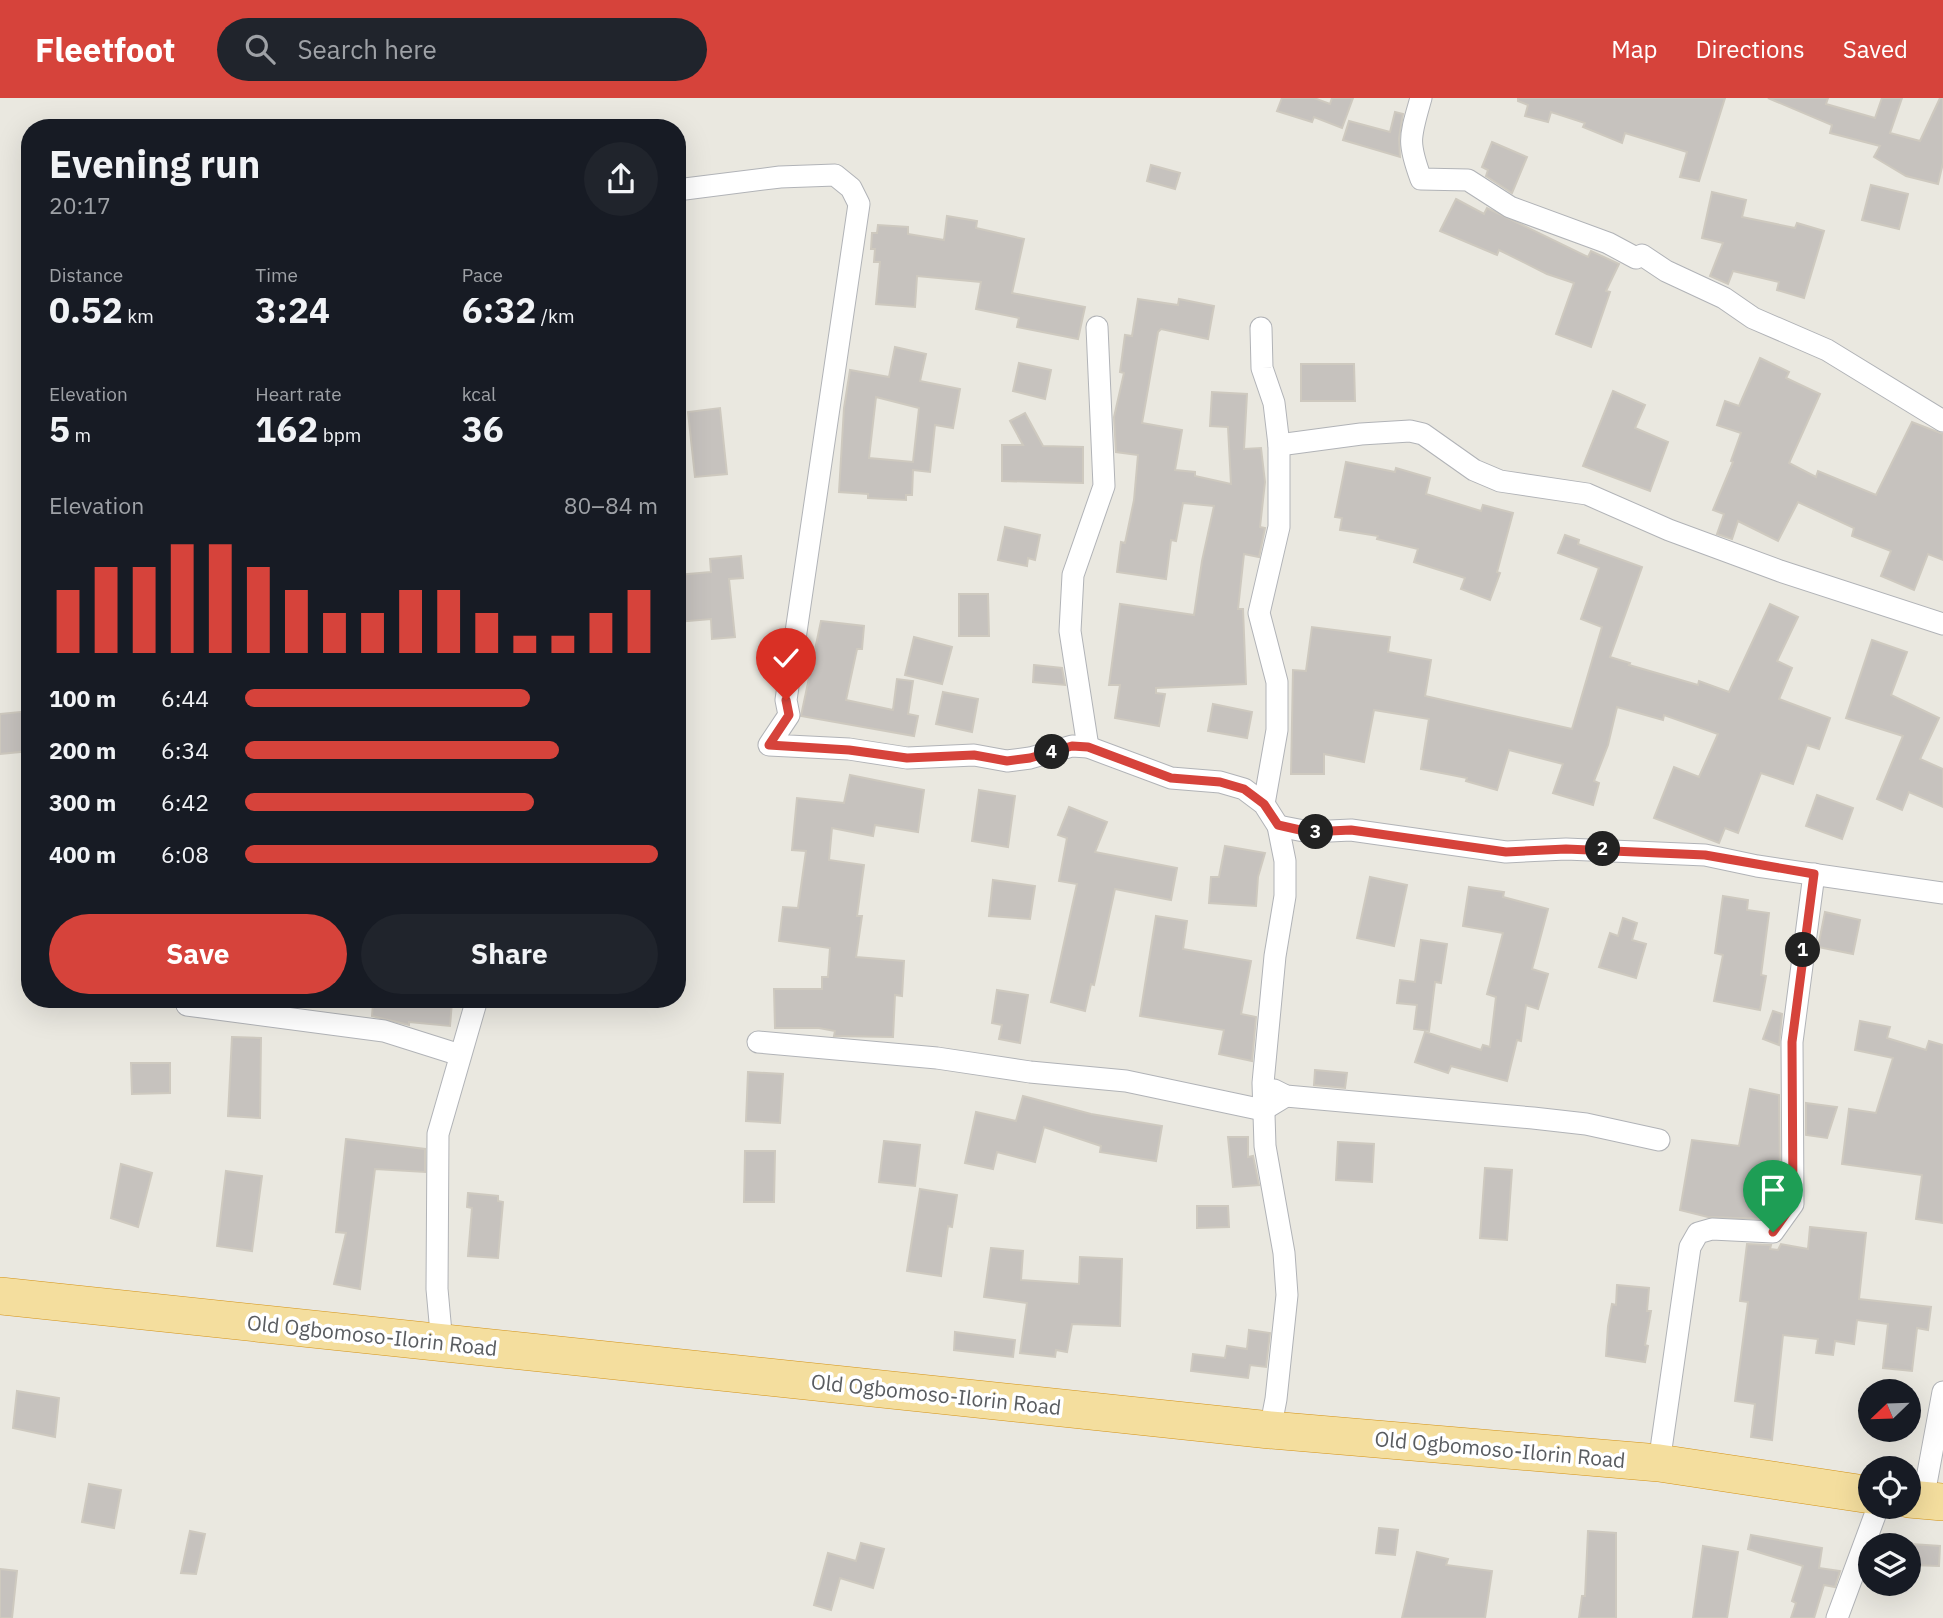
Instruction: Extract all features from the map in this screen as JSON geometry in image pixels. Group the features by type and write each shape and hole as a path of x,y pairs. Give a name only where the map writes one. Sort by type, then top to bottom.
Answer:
{"highway":[{"name":"Old Ogbomoso-Ilorin Road","path":"0,1296 1270,1430 1658,1463 1858,1493"}],"street":[{"path":"1421,98 1410,149 1421,179 1468,180 1510,207 1608,243 1636,258 1642,255 1666,271 1724,298 1753,318 1827,350 1943,421"},
{"path":"686,189 780,177 835,176 851,188 859,204 786,700 789,715 769,745 849,750 907,758 974,755 1007,761 1030,758 1072,746 1088,747 1171,778 1220,782 1244,789 1264,804 1278,825 1285,861 1285,896 1275,956 1263,1110 1265,1146 1284,1253 1287,1295 1270,1430"},
{"path":"1088,747 1070,631 1073,575 1104,486 1097,327"},
{"path":"1261,328 1262,368 1274,403 1279,445 1279,527 1259,613 1277,682 1277,730 1264,804"},
{"path":"1279,445 1361,434 1410,431 1423,434 1474,471 1500,481 1587,494 1669,530 1780,571 1943,624"},
{"path":"1278,825 1309,832 1351,830 1506,852 1566,849 1705,855 1943,893"},
{"path":"1285,861 1309,832"},
{"path":"1658,1463 1690,1247 1698,1233 1712,1229 1773,1232 1793,1204 1792,1042 1814,874"},
{"path":"210,1008 383,1031 460,1055"},
{"path":"442,1344 437,1290 438,1135 474,1008"},
{"path":"758,1042 937,1058 1126,1081 1263,1110 1286,1096"},
{"path":"1263,1083 1286,1096 1586,1124 1659,1140"},
{"path":"1925,1500 1943,1392"},
{"path":"1838,1618 1874,1519"}],"building":[{"path":"1282,98 1314,98 1330,104 1332,98 1353,98 1342,128 1314,117 1312,122 1277,111"},
{"path":"1518,98 1725,98 1699,181 1680,177 1687,152 1625,133 1622,143 1583,127 1585,123 1551,112 1548,122 1525,116 1528,105 1518,101"},
{"path":"1768,98 1828,98 1826,104 1875,118 1882,98 1902,98 1890,133 1920,141 1940,98 1943,98 1943,163 1938,184 1906,176 1874,157 1880,146 1830,133 1832,125"},
{"path":"1395,112 1403,114 1399,138 1400,157 1343,140 1349,121 1390,132"},
{"path":"1492,142 1527,157 1512,193 1486,176 1488,170 1482,167"},
{"path":"1151,165 1180,173 1175,189 1147,181"},
{"path":"1871,185 1908,194 1899,229 1862,220"},
{"path":"1712,192 1746,200 1742,217 1795,228 1797,223 1824,231 1804,298 1777,290 1779,282 1733,271 1728,284 1710,276 1723,243 1702,238"},
{"path":"1456,199 1484,214 1487,208 1588,257 1591,251 1619,264 1606,291 1610,292 1591,347 1556,334 1574,283 1547,274 1499,250 1497,255 1440,231"},
{"path":"947,216 977,221 976,228 1024,239 1012,293 1085,307 1078,339 1017,327 1019,318 976,309 981,282 917,276 915,307 876,304 880,262 874,262 875,249 871,249 872,233 877,233 878,225 908,227 908,234 944,240"},
{"path":"1138,299 1178,305 1179,299 1214,306 1208,339 1161,329 1158,332 1142,423 1182,430 1175,470 1195,472 1195,476 1231,484 1228,427 1210,426 1212,392 1247,394 1244,449 1261,448 1265,482 1260,527 1265,528 1259,557 1244,554 1238,609 1243,609 1246,684 1156,688 1156,693 1165,694 1159,726 1115,718 1120,685 1109,685 1120,604 1194,615 1214,506 1183,503 1176,541 1171,540 1166,579 1117,572 1121,542 1125,543 1134,500 1138,455 1116,452 1114,417 1124,373 1120,372 1125,335 1132,336"},
{"path":"895,347 926,354 920,381 960,389 953,428 935,425 930,472 913,470 912,495 906,495 906,500 868,498 868,494 839,492 844,408 850,370 889,377","holes":["876,397 919,408 913,462 869,458"]},
{"path":"1760,358 1789,372 1786,378 1820,394 1789,463 1816,477 1818,471 1876,495 1912,422 1943,434 1943,560 1928,554 1914,590 1881,576 1891,551 1852,536 1854,528 1798,502 1778,541 1738,521 1732,539 1717,534 1724,514 1713,510 1733,462 1731,461 1741,433 1717,425 1725,401 1739,406"},
{"path":"1019,363 1051,370 1045,399 1013,391"},
{"path":"1301,364 1354,364 1355,401 1301,401"},
{"path":"1613,391 1645,405 1635,428 1668,442 1650,491 1583,466"},
{"path":"720,408 727,474 695,477 688,412"},
{"path":"1025,413 1043,446 1083,447 1083,483 1002,481 1002,445 1023,445 1010,421"},
{"path":"1346,462 1395,472 1396,468 1430,478 1426,494 1481,511 1483,505 1513,513 1497,572 1500,573 1490,600 1461,589 1465,578 1414,562 1418,549 1377,539 1378,536 1340,530 1342,518 1335,517"},
{"path":"1005,527 1040,535 1035,560 1028,558 1027,566 998,560"},
{"path":"1565,535 1579,540 1578,544 1642,567 1610,657 1630,663 1629,665 1698,685 1699,681 1729,692 1770,604 1798,617 1777,661 1792,668 1779,699 1830,718 1819,749 1807,745 1793,784 1761,773 1738,833 1725,828 1719,843 1654,818 1674,767 1699,777 1718,734 1664,715 1663,720 1617,707 1608,745 1594,781 1599,783 1593,805 1553,793 1563,764 1509,750 1497,790 1466,781 1467,778 1421,769 1429,719 1374,710 1364,762 1324,754 1324,774 1291,774 1293,670 1306,671 1312,627 1390,637 1388,652 1431,660 1425,696 1572,729 1602,627 1581,619 1599,568 1558,553"},
{"path":"741,556 743,578 729,579 735,637 712,639 711,619 686,621 686,574 711,572 710,559"},
{"path":"959,594 988,594 989,636 959,636"},
{"path":"821,621 864,626 862,649 857,649 846,700 893,710 897,679 913,681 908,714 918,716 914,736 801,716"},
{"path":"914,637 952,647 942,684 905,675"},
{"path":"1872,640 1907,652 1891,695 1939,718 1920,759 1943,769 1943,807 1909,792 1902,810 1877,799 1903,736 1846,718"},
{"path":"1034,665 1062,668 1065,685 1033,682"},
{"path":"943,692 978,699 972,732 936,724"},
{"path":"1213,704 1252,712 1247,738 1208,731"},
{"path":"21,712 21,752 0,754 0,714"},
{"path":"850,775 924,790 918,832 875,825 873,836 832,828 829,860 864,865 857,916 862,916 856,957 904,961 902,996 895,995 893,1037 834,1036 835,1031 819,1028 775,1028 774,989 822,989 822,977 828,977 830,948 779,941 783,907 798,908 806,851 792,850 797,798 844,803"},
{"path":"979,790 1015,796 1008,847 972,841"},
{"path":"1817,795 1853,808 1842,839 1806,826"},
{"path":"1069,807 1107,822 1095,852 1177,868 1171,900 1115,889 1094,985 1091,984 1085,1011 1051,1002 1077,884 1059,881 1067,838 1058,835"},
{"path":"1225,846 1265,853 1258,877 1256,906 1209,903 1211,877 1219,877"},
{"path":"1370,877 1407,885 1394,946 1357,938"},
{"path":"993,880 1035,886 1030,919 989,916"},
{"path":"1469,887 1504,892 1503,897 1548,909 1532,969 1548,974 1538,1009 1526,1005 1521,1041 1517,1040 1507,1081 1451,1066 1448,1073 1415,1062 1425,1032 1481,1050 1483,1045 1490,1047 1496,997 1487,994 1503,933 1463,926"},
{"path":"1723,896 1748,900 1747,910 1769,913 1761,975 1766,976 1760,1010 1714,1001 1723,955 1715,953"},
{"path":"1825,912 1860,920 1853,954 1818,947"},
{"path":"1156,916 1187,921 1183,949 1251,961 1241,1014 1256,1017 1252,1061 1219,1054 1224,1030 1140,1016"},
{"path":"1623,918 1637,923 1632,940 1646,944 1636,978 1599,967 1610,933 1618,936"},
{"path":"1421,940 1447,944 1441,983 1435,982 1429,1031 1414,1029 1417,1005 1397,1003 1400,980 1415,982"},
{"path":"997,990 1028,995 1020,1043 999,1039 1002,1025 992,1023"},
{"path":"373,1008 452,1008 450,1026 409,1022 409,1025 372,1016"},
{"path":"1773,1011 1782,1014 1779,1045 1763,1039"},
{"path":"1860,1021 1890,1027 1887,1038 1926,1050 1929,1041 1943,1045 1943,1223 1916,1219 1922,1175 1842,1164 1849,1109 1876,1113 1893,1058 1855,1050"},
{"path":"232,1037 261,1038 260,1118 228,1116"},
{"path":"131,1063 170,1063 170,1093 132,1094"},
{"path":"1315,1070 1347,1073 1345,1088 1314,1085"},
{"path":"748,1072 783,1074 780,1123 746,1121"},
{"path":"1750,1089 1779,1095 1780,1173 1776,1206 1766,1219 1708,1217 1680,1210 1692,1140 1739,1146"},
{"path":"1023,1096 1091,1114 1162,1126 1156,1161 1100,1152 1101,1146 1044,1127 1035,1162 997,1152 993,1169 965,1163 976,1112 1016,1121"},
{"path":"1806,1103 1837,1107 1827,1138 1806,1135"},
{"path":"1228,1137 1248,1137 1248,1157 1253,1156 1259,1185 1233,1187"},
{"path":"346,1139 425,1149 425,1172 375,1169 360,1289 334,1284 346,1233 336,1232"},
{"path":"884,1141 920,1145 915,1186 879,1182"},
{"path":"1338,1142 1374,1144 1372,1182 1336,1180"},
{"path":"745,1151 775,1151 774,1202 744,1202"},
{"path":"121,1164 152,1173 138,1227 111,1218"},
{"path":"1485,1168 1512,1170 1507,1240 1480,1238"},
{"path":"226,1171 262,1176 252,1251 217,1246"},
{"path":"920,1189 957,1195 952,1227 948,1226 941,1276 907,1271"},
{"path":"468,1193 498,1196 498,1201 503,1202 498,1258 468,1256 472,1208 467,1207"},
{"path":"1197,1206 1228,1206 1229,1227 1197,1228"},
{"path":"1810,1227 1866,1233 1859,1299 1931,1307 1928,1330 1917,1328 1912,1371 1883,1368 1888,1324 1857,1320 1854,1344 1835,1341 1833,1355 1816,1353 1818,1339 1783,1335 1772,1440 1751,1437 1755,1404 1735,1401 1748,1302 1740,1301 1747,1244 1771,1245 1770,1249 1778,1250 1781,1244 1808,1249"},
{"path":"991,1248 1023,1251 1021,1280 1079,1284 1080,1257 1122,1259 1120,1326 1072,1324 1067,1352 1056,1350 1055,1357 1020,1353 1027,1303 984,1297"},
{"path":"1617,1285 1649,1288 1647,1311 1651,1311 1645,1362 1606,1356 1608,1326 1612,1304 1616,1305"},
{"path":"1249,1330 1270,1333 1266,1367 1250,1365 1248,1378 1191,1371 1193,1354 1225,1358 1227,1346 1247,1349"},
{"path":"955,1332 1015,1340 1013,1357 954,1350"},
{"path":"17,1391 59,1398 55,1437 13,1428"},
{"path":"89,1484 121,1490 114,1528 82,1522"},
{"path":"1379,1528 1398,1530 1395,1555 1376,1553"},
{"path":"190,1531 205,1534 196,1574 181,1573"},
{"path":"1588,1531 1616,1533 1616,1618 1579,1618 1582,1596 1585,1596"},
{"path":"1751,1535 1822,1548 1819,1568 1840,1571 1835,1587 1824,1585 1814,1618 1791,1618 1796,1603 1792,1601 1803,1566 1748,1549"},
{"path":"861,1543 884,1549 873,1588 840,1578 831,1610 814,1605 828,1553 856,1561"},
{"path":"1921,1545 1940,1546 1939,1566 1921,1565"},
{"path":"1703,1546 1738,1552 1727,1618 1693,1618"},
{"path":"1417,1552 1448,1559 1446,1565 1492,1571 1485,1618 1402,1618"},
{"path":"0,1569 17,1571 12,1618 0,1618"}],"route":[{"path":"786,700 789,715 769,745 849,750 907,758 974,755 1007,761 1030,758 1072,746 1088,747 1171,778 1220,782 1244,789 1264,804 1278,825 1309,832 1351,830 1469,849 1506,852 1637,850 1705,855 1814,874 1792,1042 1793,1204 1773,1232"}]}
